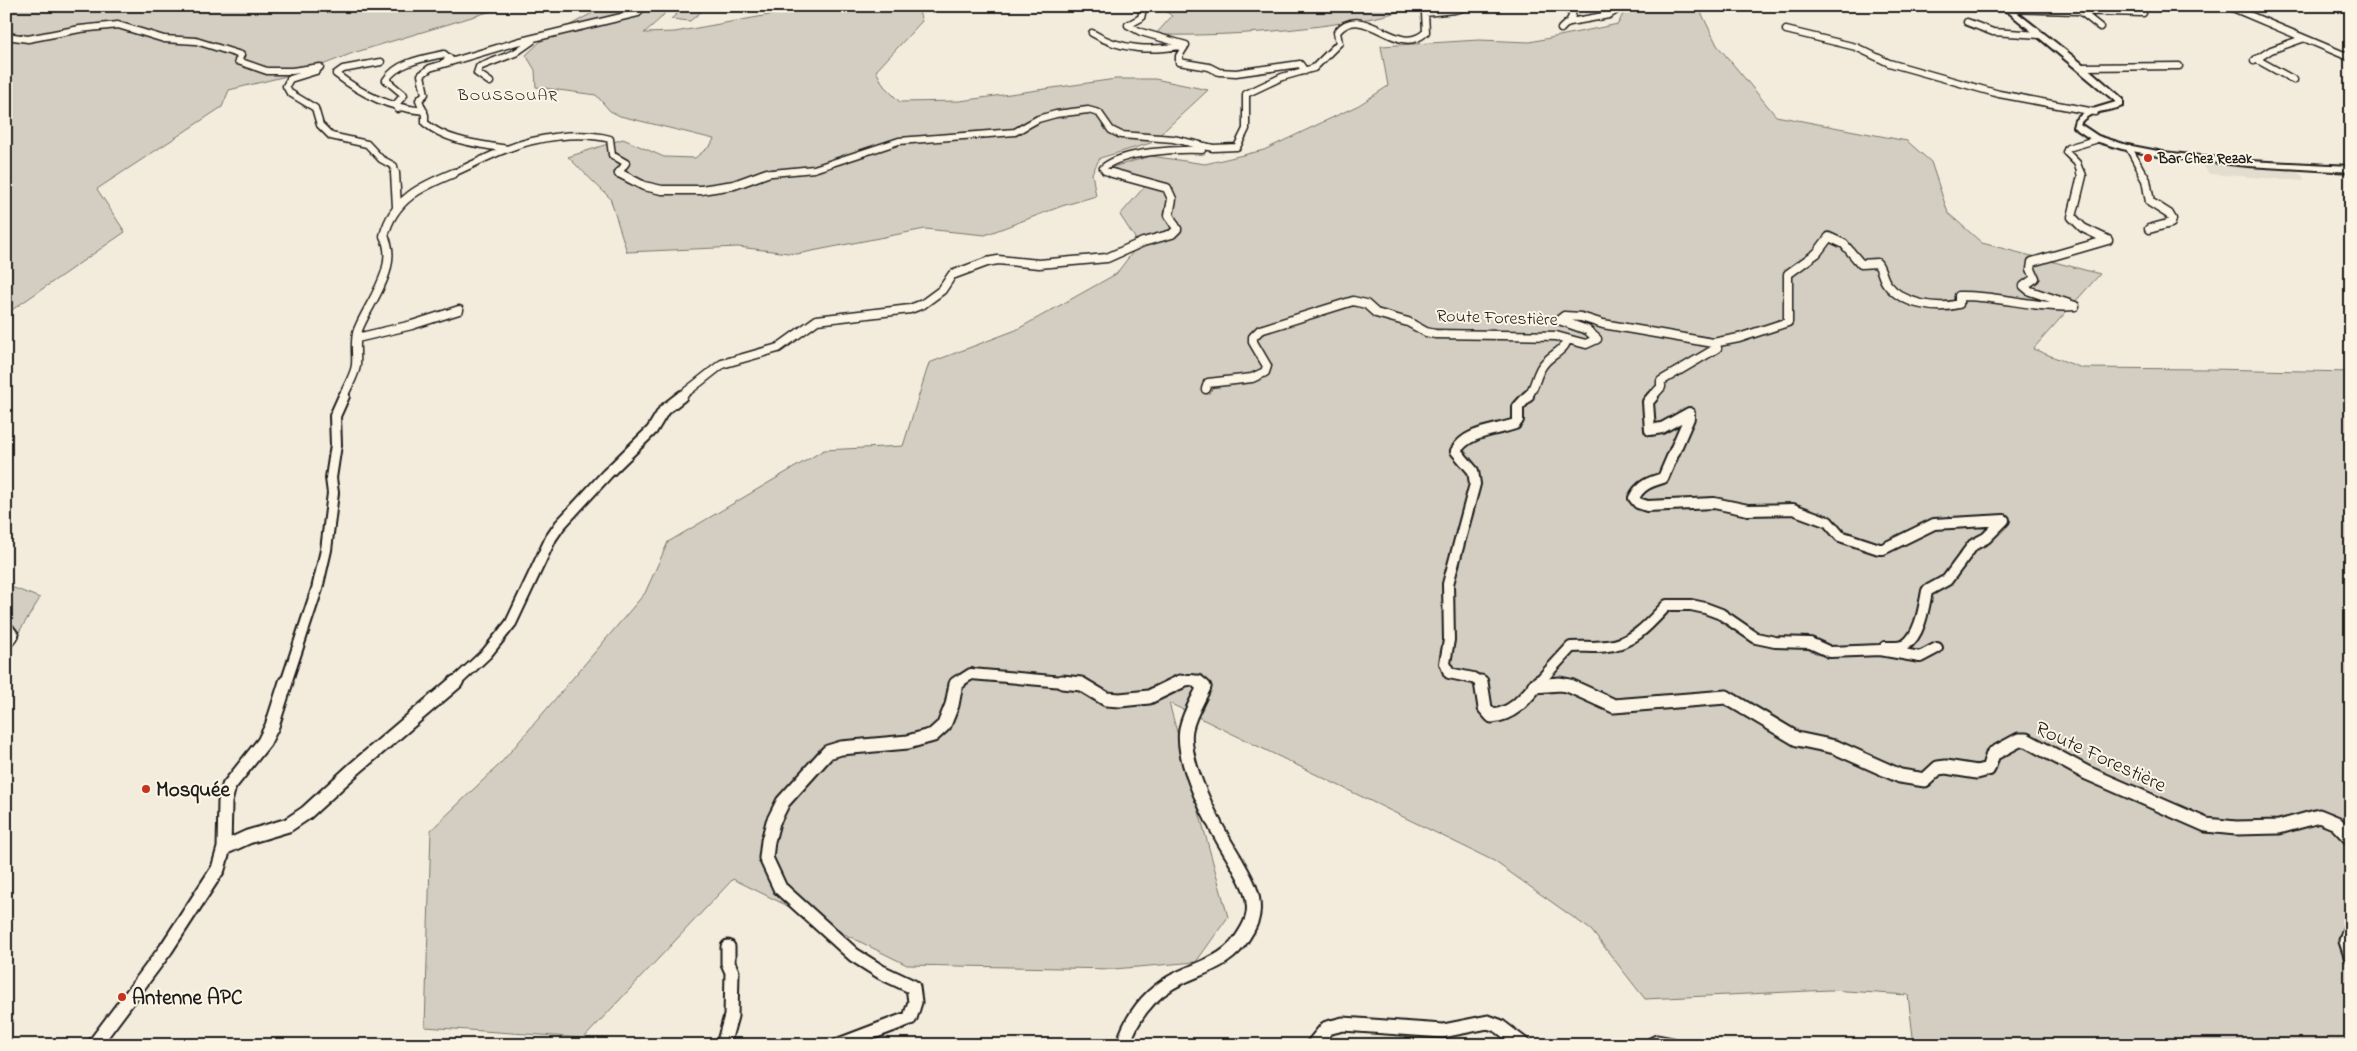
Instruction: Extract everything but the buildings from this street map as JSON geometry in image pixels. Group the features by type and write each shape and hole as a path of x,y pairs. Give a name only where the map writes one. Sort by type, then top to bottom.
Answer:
{"main road":[{"path":"2005,8 2081,67 2120,101 2120,104 2114,107 2082,116 2077,121 2076,125 2082,132 2096,140 2129,148 2204,160 2351,169"}],"street":[{"path":"439,65 540,37 638,13 642,6"},
{"path":"224,848 248,837 288,825 306,813 354,769 459,680 487,653 511,623 551,538 560,525 607,474 652,430 664,410 722,364 778,348 817,320 910,309 923,304 942,290 952,276 987,262 998,260 1039,264 1108,258 1143,242 1172,234 1177,229 1169,215 1172,199 1168,188 1105,171 1103,168 1108,163 1150,151 1231,148 1237,146 1246,129 1245,97 1249,91 1282,77 1319,65 1338,44 1337,32 1345,25 1360,23 1371,25 1397,39 1414,39 1422,37 1426,32 1425,13 1473,6"},
{"path":"1561,6 1572,12 1573,17 1561,29"},
{"path":"2052,6 2058,9"},
{"path":"2228,6 2302,39 2351,58"},
{"path":"1146,8 1143,9 1141,18 1128,25 1130,27 1186,45"},
{"path":"1570,22 1606,16 1619,8"},
{"path":"2005,8 2143,13"},
{"path":"2079,10 2100,25 2100,27"},
{"path":"1967,22 1987,32 2040,35"},
{"path":"6,36 28,39 80,29 118,25 164,38 191,40 227,49 241,55 238,61 260,66 267,71 320,68 290,79 286,86 290,94 315,108 320,125 331,136 367,144 381,159 394,166 397,207"},
{"path":"1786,30 1856,47 1916,72 1999,94 2095,112"},
{"path":"1092,33 1109,44 1129,47 1163,49 1186,45"},
{"path":"490,82 477,73 479,67 514,53 540,37"},
{"path":"2294,80 2255,60 2278,46 2302,39"},
{"path":"1186,45 1186,48 1179,56 1179,62 1209,67 1219,72 1255,71 1300,64 1305,71"},
{"path":"398,108 397,103 404,95 386,80 387,76 398,68 412,62 444,54 450,57 421,75 426,94 419,100 424,111 425,123 430,128 463,142 506,149"},
{"path":"380,62 343,69 336,74 356,89 390,106 424,111"},
{"path":"2081,67 2179,66"},
{"path":"94,1045 181,928 218,869 224,848 225,802 229,786 264,742 272,726 317,589 329,534 333,493 331,478 336,445 335,416 356,367 357,338 361,322 384,276 388,260 387,242 384,236 397,207 413,194 458,170 506,149 530,142 550,139 605,137 612,142 610,151 612,155 626,163 618,174 644,186 672,191 722,188 765,174 814,169 850,158 879,146 899,141 1015,132 1038,119 1078,111 1101,114 1112,131 1121,134 1172,138 1214,148 1231,148"},
{"path":"1567,339 1576,339 1592,344 1597,339 1588,330 1559,320 1564,316 1581,317 1603,324 1638,328 1714,343 1738,338 1788,322 1786,292 1790,286 1788,274 1796,266 1816,255 1825,246 1829,238 1844,244 1861,264 1876,263 1881,268 1886,284 1896,294 1922,303 1949,308 1960,304 1959,296 1974,295 2044,305 2075,306 2030,291 2024,286 2035,278 2031,269 2032,262 2108,241 2082,228 2074,222 2072,217 2082,176 2077,163 2066,152 2068,148 2096,140"},
{"path":"2129,148 2146,180 2150,202 2168,214 2172,219 2171,222 2149,229"},
{"name":"Route Forestière","path":"1206,389 1208,383 1214,381 1238,380 1260,376 1265,372 1267,366 1253,342 1253,337 1260,330 1346,302 1366,304 1376,313 1408,322 1426,332 1435,334 1556,336 1567,339 1566,345 1542,363 1534,381 1533,389 1518,408 1518,420 1515,424 1463,442 1456,451 1472,471 1475,484 1448,584 1450,615 1446,667 1452,674 1473,678 1482,683 1485,708 1492,716 1503,715 1517,707 1571,646 1611,646 1627,641 1635,636 1667,605 1691,605 1705,608 1721,614 1756,638 1775,642 1810,644 1830,652 1880,650 1920,657 1937,648"},
{"path":"357,338 412,326 459,310"},
{"path":"1714,343 1718,348 1710,355 1668,375 1661,381 1661,387 1648,402 1650,430 1662,428 1688,413 1689,418 1668,461 1663,478 1639,487 1634,498 1638,503 1647,506 1714,503 1748,510 1793,509 1828,522 1840,536 1879,549 1883,549 1934,524 1970,524 2004,520 1986,538 1972,545 1947,580 1927,591 1923,614 1907,644 1900,647 1859,648 1840,653"},
{"path":"6,626 12,635 6,644"},
{"path":"839,1045 910,1018 916,1003 916,996 912,987 881,972 854,955 798,906 780,888 766,858 772,822 783,802 828,752 841,748 908,742 933,735 944,725 952,705 956,684 971,674 1081,684 1106,699 1120,700 1149,698 1184,680 1197,681 1204,687 1186,730 1186,752 1209,811 1224,842 1252,888 1253,916 1241,943 1222,961 1203,971 1180,979 1158,992 1136,1015 1122,1045"},
{"name":"Route Forestière","path":"1534,686 1560,684 1570,686 1614,706 1646,705 1726,697 1797,739 1826,744 1900,776 1916,780 1925,780 1938,768 1946,767 1977,772 1988,768 1993,754 2019,740 2026,740 2086,773 2206,825 2224,827 2284,826 2316,816 2324,817 2343,828 2351,839"},
{"path":"2351,926 2344,937 2351,956"},
{"path":"723,1045 730,1016 732,986 732,972 728,963 728,947"},
{"path":"1313,1045 1327,1028 1343,1024 1443,1031 1488,1022 1499,1026 1524,1045"},
{"path":"1651,1045 1657,1042 1673,1045"}],"shaded area":[{"path":"6,6 508,6 353,53 307,71 229,90 222,107 97,189 125,232 6,314"},
{"path":"605,6 670,6 661,18 644,33 675,32 819,6 917,6 922,21 876,71 884,86 900,102 960,101 1116,79 1155,79 1208,90 1151,143 1100,158 1092,173 1096,196 1062,206 985,235 925,229 797,254 738,247 627,252 610,198 568,157 623,139 664,157 695,158 710,146 714,139 620,116 610,111 596,95 536,87 535,70 526,55 541,41"},
{"path":"686,6 708,6 690,21 671,19"},
{"path":"1159,6 1414,6 1372,18 1306,28 1242,33 1155,35 1172,16"},
{"path":"1627,6 1698,6 1717,45 1776,116 1907,141 1931,162 1948,213 1982,243 2100,274 2033,349 2082,368 2351,372 2351,1045 1914,1045 1908,995 1830,990 1645,999 1591,930 1494,861 1169,703 1228,917 1196,962 1114,969 907,965 733,879 584,1038 425,1027 431,830 500,764 645,593 668,542 824,450 903,446 929,363 1016,330 1116,274 1132,253 1135,238 1120,215 1145,186 1109,168 1151,156 1205,164 1264,150 1359,105 1388,86 1381,46 1479,40 1530,42 1618,24"},
{"path":"2206,162 2293,169 2303,176 2304,181 2209,174 2202,164 2207,165"},
{"path":"6,585 40,598 6,653"}],"place":[{"name":"Bar Chez Rezak","path":"2148,158"},
{"name":"Mosquée","path":"146,789"},
{"name":"Antenne APC","path":"122,997"}],"district":[{"name":"BOUSSOUAR","path":"508,94"}]}
